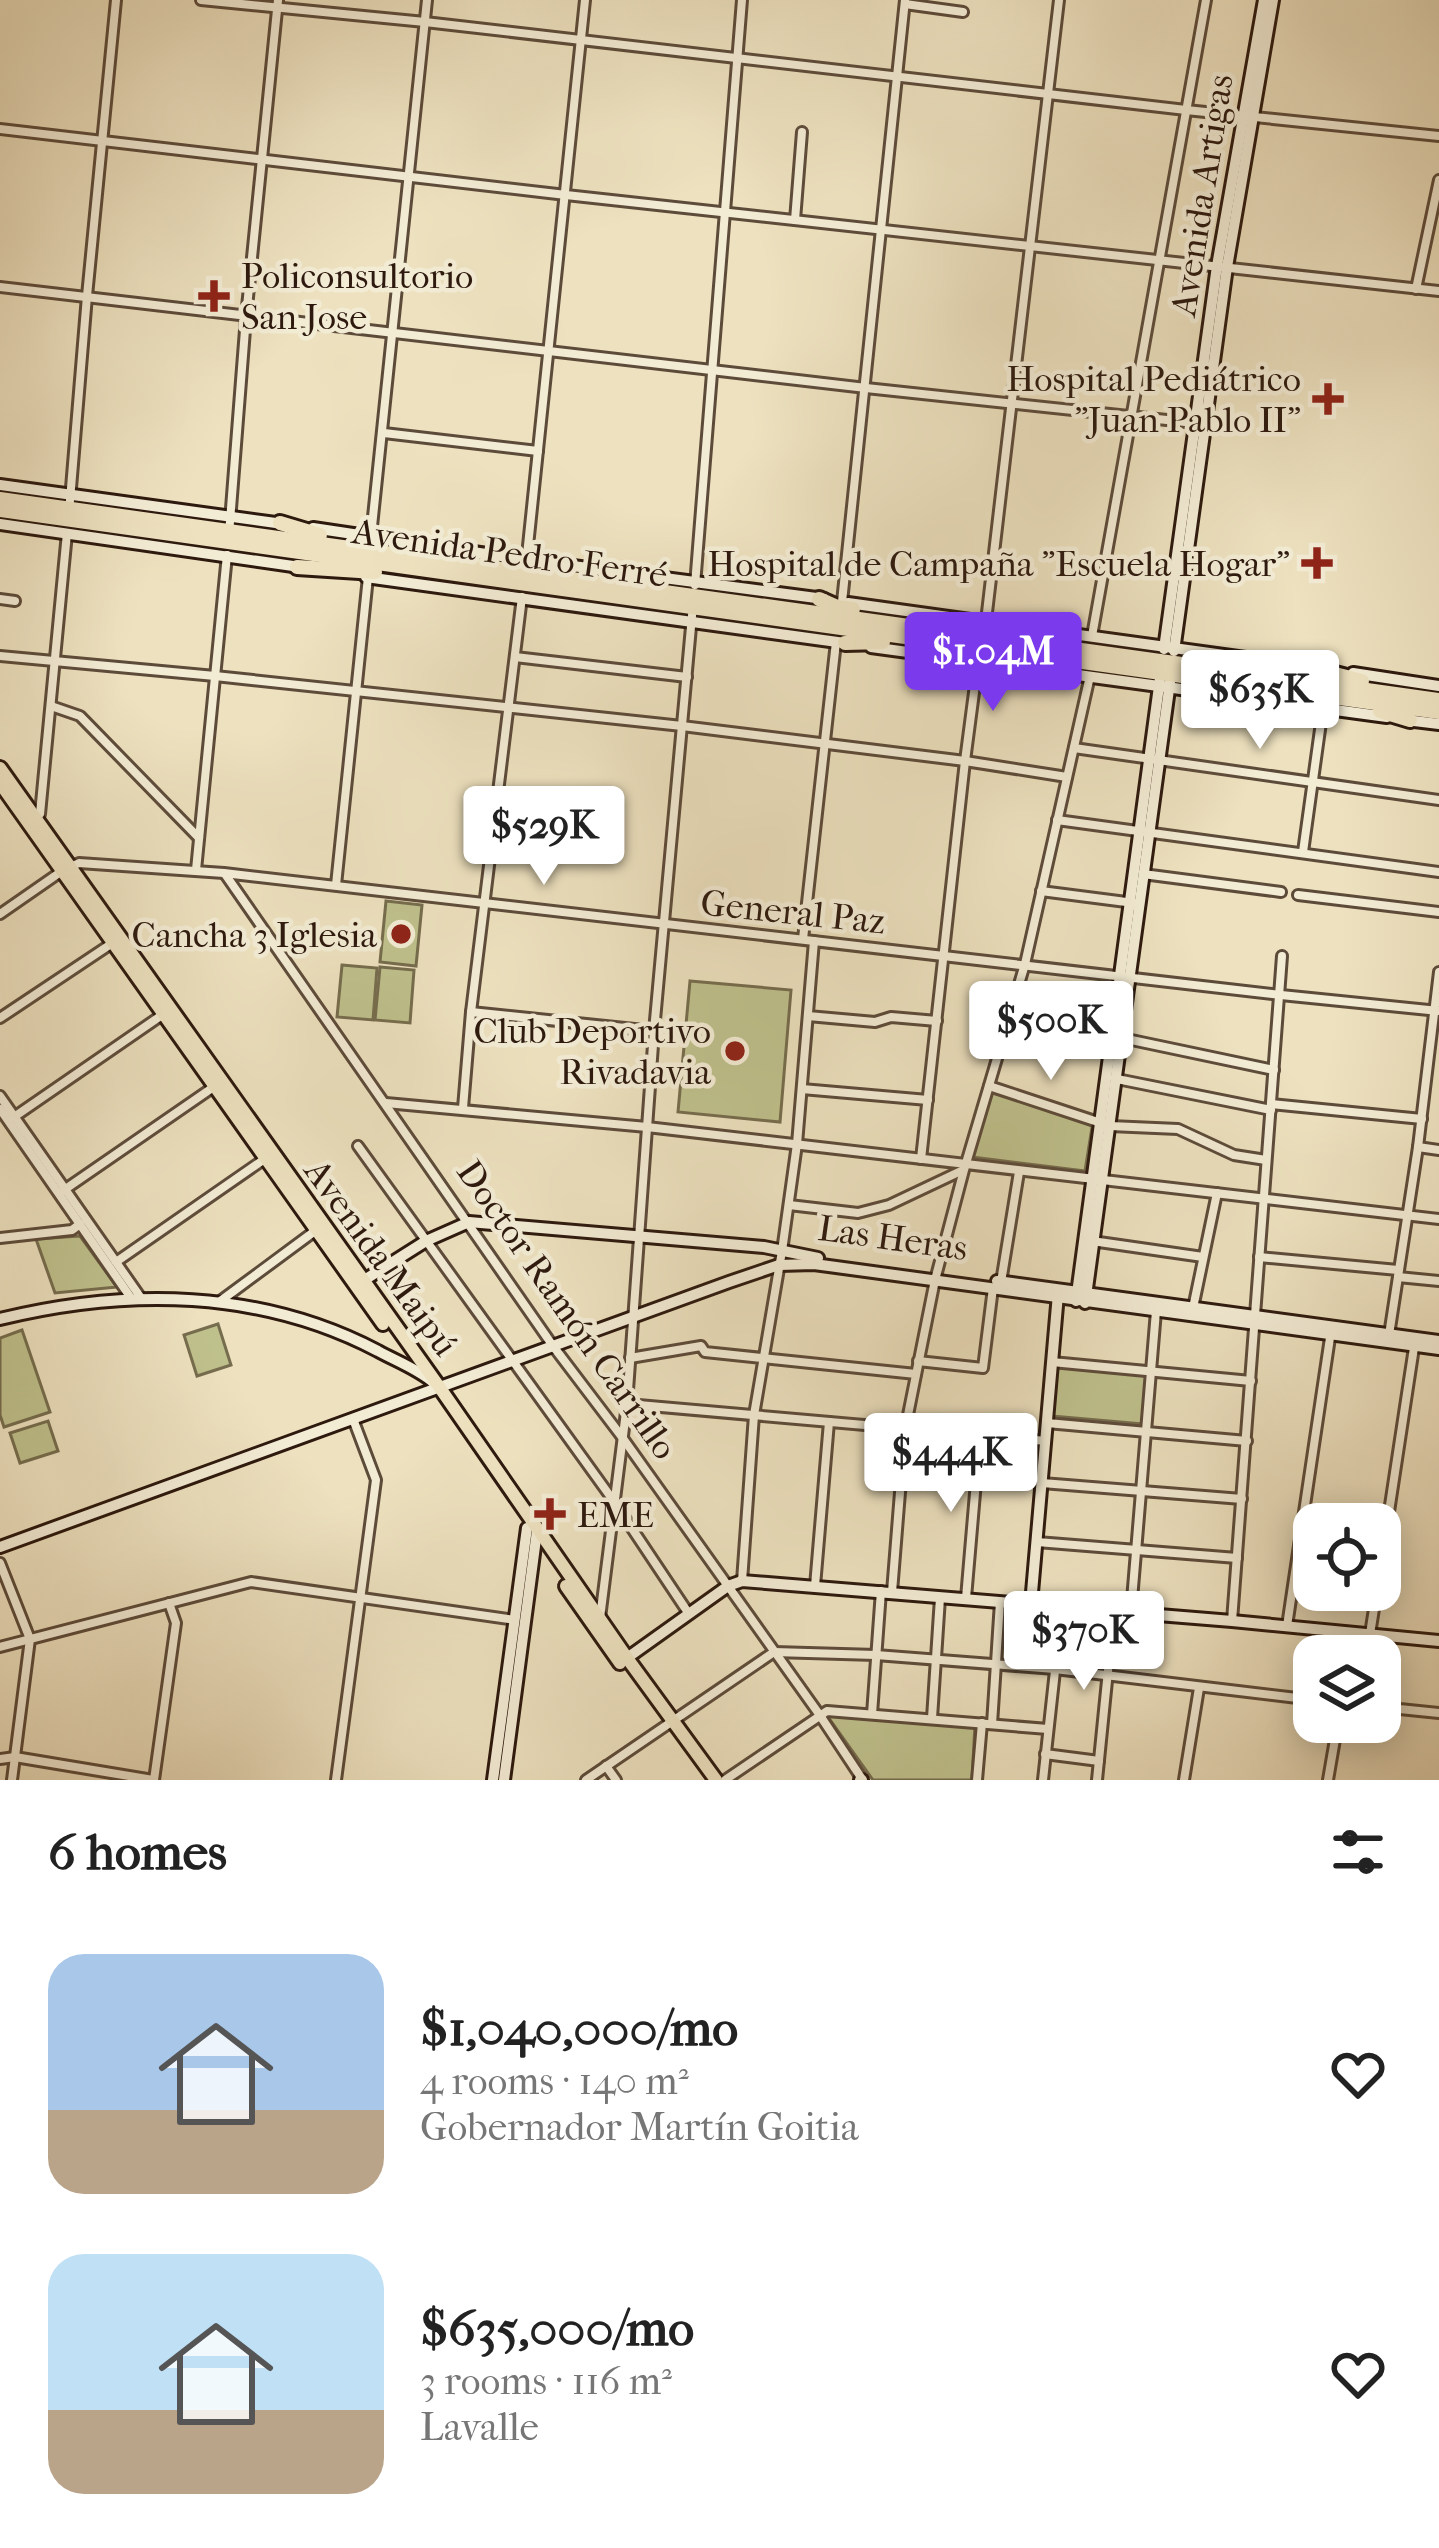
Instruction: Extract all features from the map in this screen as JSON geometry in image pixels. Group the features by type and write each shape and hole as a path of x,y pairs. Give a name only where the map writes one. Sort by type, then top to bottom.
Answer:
{"highway":[{"name":"Avenida Pedro Ferré","path":"0,499 449,575 524,579"},
{"name":"Avenida Pedro Ferré","path":"0,510 69,514"},
{"path":"280,523 384,550"},
{"name":"Avenida Pedro Ferré","path":"229,537 384,550 524,579 1437,699"},
{"path":"297,567 449,575"},
{"path":"818,599 837,607 908,618 984,642"},
{"path":"841,642 984,642"},
{"name":"Avenida Pedro Ferré","path":"1167,666 1305,694 1437,699"},
{"path":"1308,667 1437,699"},
{"path":"1305,694 1410,720"}],"main road":[{"name":"Avenida Artigas","path":"1249,116 1264,0"},
{"name":"Avenida Artigas","path":"1167,666 1195,423 1273,0"},
{"name":"Avenida Artigas","path":"1167,666 1222,267"},
{"name":"Avenida Pedro Ferré","path":"0,485 69,514 229,537 297,567 368,577 524,579 694,603 841,642"},
{"name":"Avenida Pedro Ferré","path":"0,524 69,514"},
{"name":"Avenida Pedro Ferré","path":"229,537 280,523 371,536 524,579"},
{"name":"Avenida Pedro Ferré","path":"694,603 842,602 1090,676 1167,666 1308,667"},
{"name":"Avenida Pedro Ferré","path":"984,642 1092,637 1167,666 1323,708 1439,724"},
{"path":"1081,1298 1167,666"},
{"name":"Avenida Maipú","path":"0,768 9,799"},
{"name":"Avenida Maipú","path":"0,783 33,822 436,1389 598,1633 716,1780"},
{"path":"1134,903 1143,874 1143,831"},
{"path":"1105,1124 1117,1079 1114,1054 1122,1038 1125,975"},
{"name":"Las Heras","path":"359,1284 427,1241 469,1222 764,1247 936,1277"},
{"name":"Las Heras","path":"779,1265 814,1264 936,1277 1439,1345"},
{"path":"0,1547 779,1265"},
{"name":"Avenida Maipú","path":"359,1284 436,1389"},
{"path":"1031,1604 1058,1295"},
{"path":"0,1318 81,1301 219,1302 317,1325 420,1373"},
{"name":"Las Heras","path":"1156,1307 1193,1308 1254,1320"},
{"path":"493,1780 533,1533"},
{"name":"Avenida Maipú","path":"533,1533 600,1619 705,1780"},
{"path":"627,1658 742,1580 1439,1641"},
{"path":"504,1780 520,1620"}],"street":[{"path":"33,822 40,814 51,706 116,0"},
{"path":"201,0 277,4 1439,136"},
{"path":"371,536 427,0"},
{"path":"463,1108 585,0"},
{"path":"600,1619 627,1404 742,0"},
{"path":"921,1159 964,761 984,642 1059,0"},
{"path":"1092,637 1206,0"},
{"path":"842,602 905,2 963,12"},
{"path":"196,870 277,4"},
{"path":"0,129 1439,291"},
{"path":"795,220 802,132"},
{"path":"1416,289 1439,180"},
{"path":"0,287 1195,423"},
{"path":"384,434 538,451"},
{"path":"336,885 368,577"},
{"path":"0,599 15,601"},
{"path":"742,1580 754,1415 797,1144 824,743 841,642"},
{"path":"0,656 682,726 1067,777"},
{"path":"515,657 687,677"},
{"path":"872,1714 905,1430 918,1361 965,1167 1025,964 1090,676"},
{"path":"51,706 80,716 199,838"},
{"path":"1303,852 1323,708"},
{"path":"1074,748 1439,800"},
{"path":"1058,820 1439,872"},
{"name":"General Paz","path":"66,869 88,862 196,870 1437,1010"},
{"path":"0,914 66,869"},
{"name":"Doctor Ramón Carrillo","path":"224,873 861,1780"},
{"path":"1143,874 1281,892"},
{"path":"1041,891 1134,903"},
{"path":"1298,895 1439,912"},
{"path":"0,1018 116,940"},
{"path":"1232,1621 1282,956"},
{"path":"1388,1338 1439,972"},
{"path":"12,1118 167,1011"},
{"path":"472,1012 654,1031"},
{"path":"808,1016 938,1021"},
{"path":"1004,1037 1114,1054"},
{"path":"1122,1038 1274,1070"},
{"path":"1117,1079 1271,1107 1422,1119"},
{"path":"1426,1081 1439,1082"},
{"path":"61,1192 218,1084"},
{"path":"989,1086 1105,1124 1167,1126 1234,1155 1266,1160"},
{"path":"802,1089 928,1100"},
{"path":"0,1096 136,1298"},
{"path":"384,1103 647,1127 1439,1220"},
{"path":"0,1109 12,1118"},
{"path":"358,1146 613,1500 689,1614"},
{"path":"1418,1147 1439,1150"},
{"path":"113,1264 269,1156"},
{"path":"789,1204 858,1214 889,1205 965,1167"},
{"path":"918,1361 983,1368 1018,1172"},
{"path":"1193,1308 1217,1193"},
{"path":"0,1238 72,1230 82,1222"},
{"path":"219,1302 319,1228"},
{"path":"1089,1241 1203,1256"},
{"path":"1259,1257 1439,1281"},
{"path":"1131,1612 1156,1307"},
{"path":"1287,1626 1331,1331"},
{"path":"1390,1503 1415,1342"},
{"path":"630,1358 701,1346 705,1352 764,1360 916,1374"},
{"path":"1052,1362 1251,1381"},
{"path":"627,1404 1046,1441"},
{"path":"336,1780 376,1480 353,1419"},
{"path":"815,1586 829,1422"},
{"path":"1047,1423 1246,1441"},
{"path":"966,1598 980,1435"},
{"path":"1042,1483 1242,1499"},
{"path":"1037,1542 1237,1558"},
{"path":"0,1563 30,1639 12,1780"},
{"path":"0,1647 251,1582 520,1620"},
{"path":"932,1718 940,1596"},
{"path":"977,1780 996,1665 1000,1602"},
{"path":"0,1759 15,1757 154,1780 176,1623 170,1603"},
{"path":"1043,1780 1062,1607"},
{"path":"1097,1780 1114,1611"},
{"path":"1370,1634 1374,1611"},
{"path":"586,1780 773,1652 1055,1669 1293,1698"},
{"path":"1184,1780 1199,1688"},
{"path":"1401,1709 1439,1713"},
{"path":"725,1780 827,1711 1048,1729"},
{"path":"1328,1780 1334,1743"},
{"path":"1045,1754 1099,1761"},
{"path":"606,1766 616,1780"}],"green space":[{"name":"Cancha 3 Iglesia","path":"386,901 422,905 416,966 380,962"},
{"path":"342,965 377,968 373,1020 337,1017"},
{"path":"380,967 414,970 410,1023 375,1020"},
{"name":"Club Deportivo Rivadavia","path":"690,981 791,990 780,1122 678,1112"},
{"path":"991,1092 1093,1121 1085,1171 972,1157"},
{"path":"80,1236 117,1287 55,1293 36,1239"},
{"path":"218,1324 231,1365 197,1376 184,1335"},
{"path":"22,1330 50,1412 4,1427 0,1338"},
{"path":"1057,1366 1150,1375 1143,1424 1052,1416"},
{"path":"48,1421 58,1451 20,1463 10,1433"},
{"path":"826,1714 975,1724 972,1780 873,1780"}],"place":[{"name":"Policonsultorio San Jose","path":"214,296"},
{"name":"Hospital Pediátrico \"Juan Pablo II\"","path":"1328,399"},
{"name":"Hospital de Campaña \"Escuela Hogar\"","path":"1317,563"},
{"name":"Cancha 3 Iglesia","path":"401,934"},
{"name":"Club Deportivo Rivadavia","path":"735,1051"},
{"name":"EME","path":"550,1514"}]}
